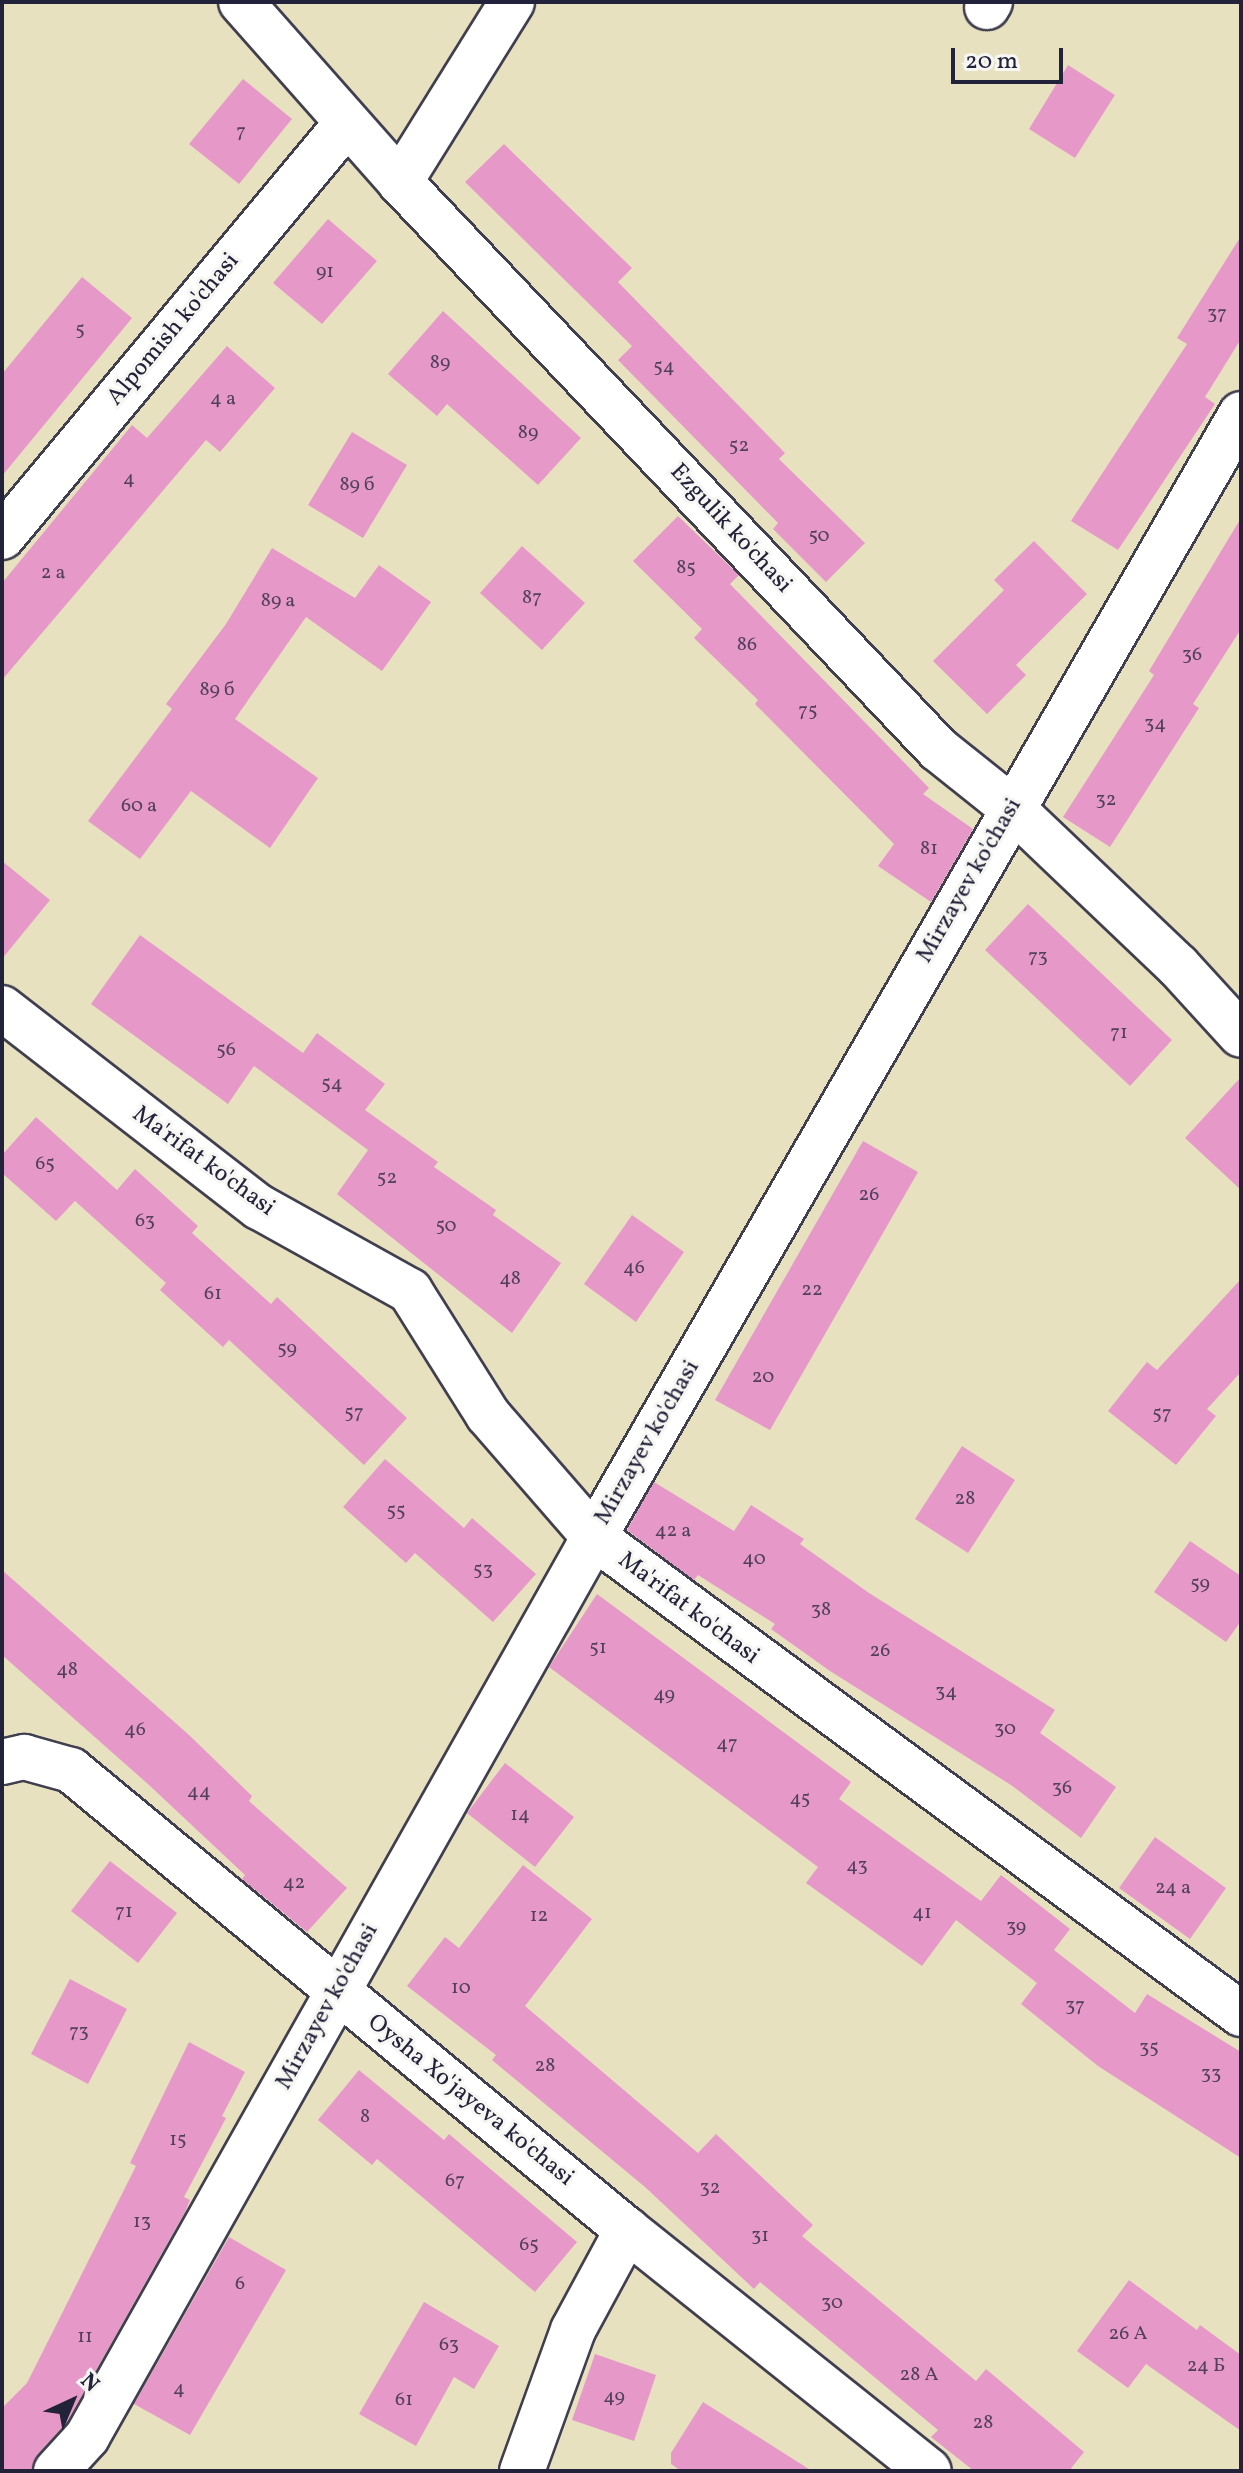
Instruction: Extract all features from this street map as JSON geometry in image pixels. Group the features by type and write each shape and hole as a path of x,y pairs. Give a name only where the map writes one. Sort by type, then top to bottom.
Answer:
{"street":[{"name":"Ezgulik ko'chasi","path":"241,2 400,182 938,749 1012,808 1178,966 1241,1035"},
{"path":"400,182 512,2"},
{"name":"Alpomish ko'chasi","path":"2,537 346,124"},
{"name":"Mirzayev ko'chasi","path":"56,2471 87,2437 594,1537 1241,414"},
{"name":"Ma'rifat ko'chasi","path":"2,1008 259,1207 410,1291 488,1415 594,1537 1241,2014"},
{"name":"Oysha Xo'jayeva ko'chasi","path":"2,1762 24,1757 71,1770 627,2230 929,2471"},
{"path":"522,2471 573,2330 627,2230"}],"building":[{"path":"1068,65 1115,95 1075,158 1029,129"},
{"path":"243,79 292,119 239,184 189,144"},
{"path":"504,144 632,268 618,282 785,453 779,459 865,543 826,582 773,529 778,523 618,360 632,346 465,182"},
{"path":"328,219 377,261 322,324 273,283"},
{"path":"1241,236 1241,339 1205,397 1215,404 1118,550 1071,521 1187,344 1177,338"},
{"path":"82,277 132,318 2,476 2,374"},
{"path":"443,311 581,438 538,485 447,404 437,416 388,374"},
{"path":"227,346 275,388 220,452 206,440 2,680 2,583 132,425 147,438"},
{"path":"352,432 407,465 363,538 308,505"},
{"path":"678,516 739,575 730,584 929,788 923,794 973,829 931,902 878,866 894,844 755,704 758,700 694,638 702,629 633,561"},
{"path":"1241,518 1241,629 1193,704 1199,708 1110,847 1063,817 1154,675 1149,671"},
{"path":"1034,541 1087,594 1016,665 1026,675 987,714 933,661 1004,590 994,580"},
{"path":"522,546 585,603 542,650 480,593"},
{"path":"272,548 355,598 379,565 431,602 382,671 306,617 235,719 318,778 270,848 191,791 140,859 88,821 172,709 166,704 226,624"},
{"path":"2,861 50,900 2,959"},
{"path":"1028,904 1172,1040 1130,1086 985,950"},
{"path":"140,935 303,1053 317,1033 385,1084 365,1110 438,1162 434,1167 496,1210 493,1215 561,1263 512,1333 337,1194 368,1150 254,1066 228,1104 91,1004"},
{"path":"1241,1077 1241,1190 1185,1138"},
{"path":"36,1117 117,1190 135,1169 198,1226 192,1233 271,1304 277,1297 407,1418 364,1465 229,1340 223,1347 160,1290 166,1283 75,1201 56,1221 2,1173 2,1155"},
{"path":"863,1141 918,1172 770,1430 715,1400"},
{"path":"632,1215 684,1252 636,1322 584,1284"},
{"path":"1241,1279 1241,1372 1207,1409 1216,1416 1176,1465 1108,1411 1147,1362 1157,1370"},
{"path":"962,1446 1015,1480 968,1553 915,1519"},
{"path":"385,1459 464,1528 472,1518 536,1574 493,1622 415,1553 406,1563 343,1507"},
{"path":"654,1482 734,1531 751,1505 804,1539 800,1544 869,1593 1055,1710 1040,1733 1116,1787 1081,1838 1011,1785 830,1671 771,1629 775,1624 698,1575 694,1580 627,1530"},
{"path":"1190,1541 1241,1576 1241,1621 1226,1642 1154,1592"},
{"path":"2,1570 188,1734 252,1796 249,1801 347,1888 307,1932 242,1879 245,1875 149,1785 2,1655"},
{"path":"597,1594 851,1782 839,1799 981,1901 1001,1875 1070,1929 1054,1950 1135,2013 1147,1994 1241,2052 1241,2158 1098,2066 1021,2004 1037,1983 956,1920 922,1966 806,1883 818,1867 549,1667"},
{"path":"505,1763 574,1817 535,1867 467,1813"},
{"path":"1155,1837 1226,1888 1190,1939 1119,1888"},
{"path":"110,1861 177,1913 138,1963 71,1911"},
{"path":"523,1865 592,1919 525,2006 698,2153 716,2134 813,2225 802,2236 976,2381 986,2369 1084,2452 1069,2471 974,2471 931,2437 938,2430 760,2282 754,2289 645,2187 492,2060 496,2055 407,1986 445,1937 459,1948"},
{"path":"70,1979 127,2009 88,2084 31,2054"},
{"path":"189,2042 245,2072 222,2116 226,2118 184,2197 190,2200 185,2212 67,2422 38,2454 30,2471 2,2471 2,2408 27,2383 136,2166 130,2163"},
{"path":"359,2070 444,2140 449,2134 577,2242 535,2292 377,2159 372,2165 318,2120"},
{"path":"229,2237 286,2270 190,2435 134,2404"},
{"path":"1129,2280 1197,2330 1200,2325 1241,2355 1241,2431 1146,2364 1128,2388 1077,2351"},
{"path":"424,2302 499,2346 474,2389 454,2377 416,2446 359,2414"},
{"path":"595,2354 656,2375 634,2441 572,2420"},
{"path":"703,2402 812,2471 681,2471 671,2464 671,2453"}]}
